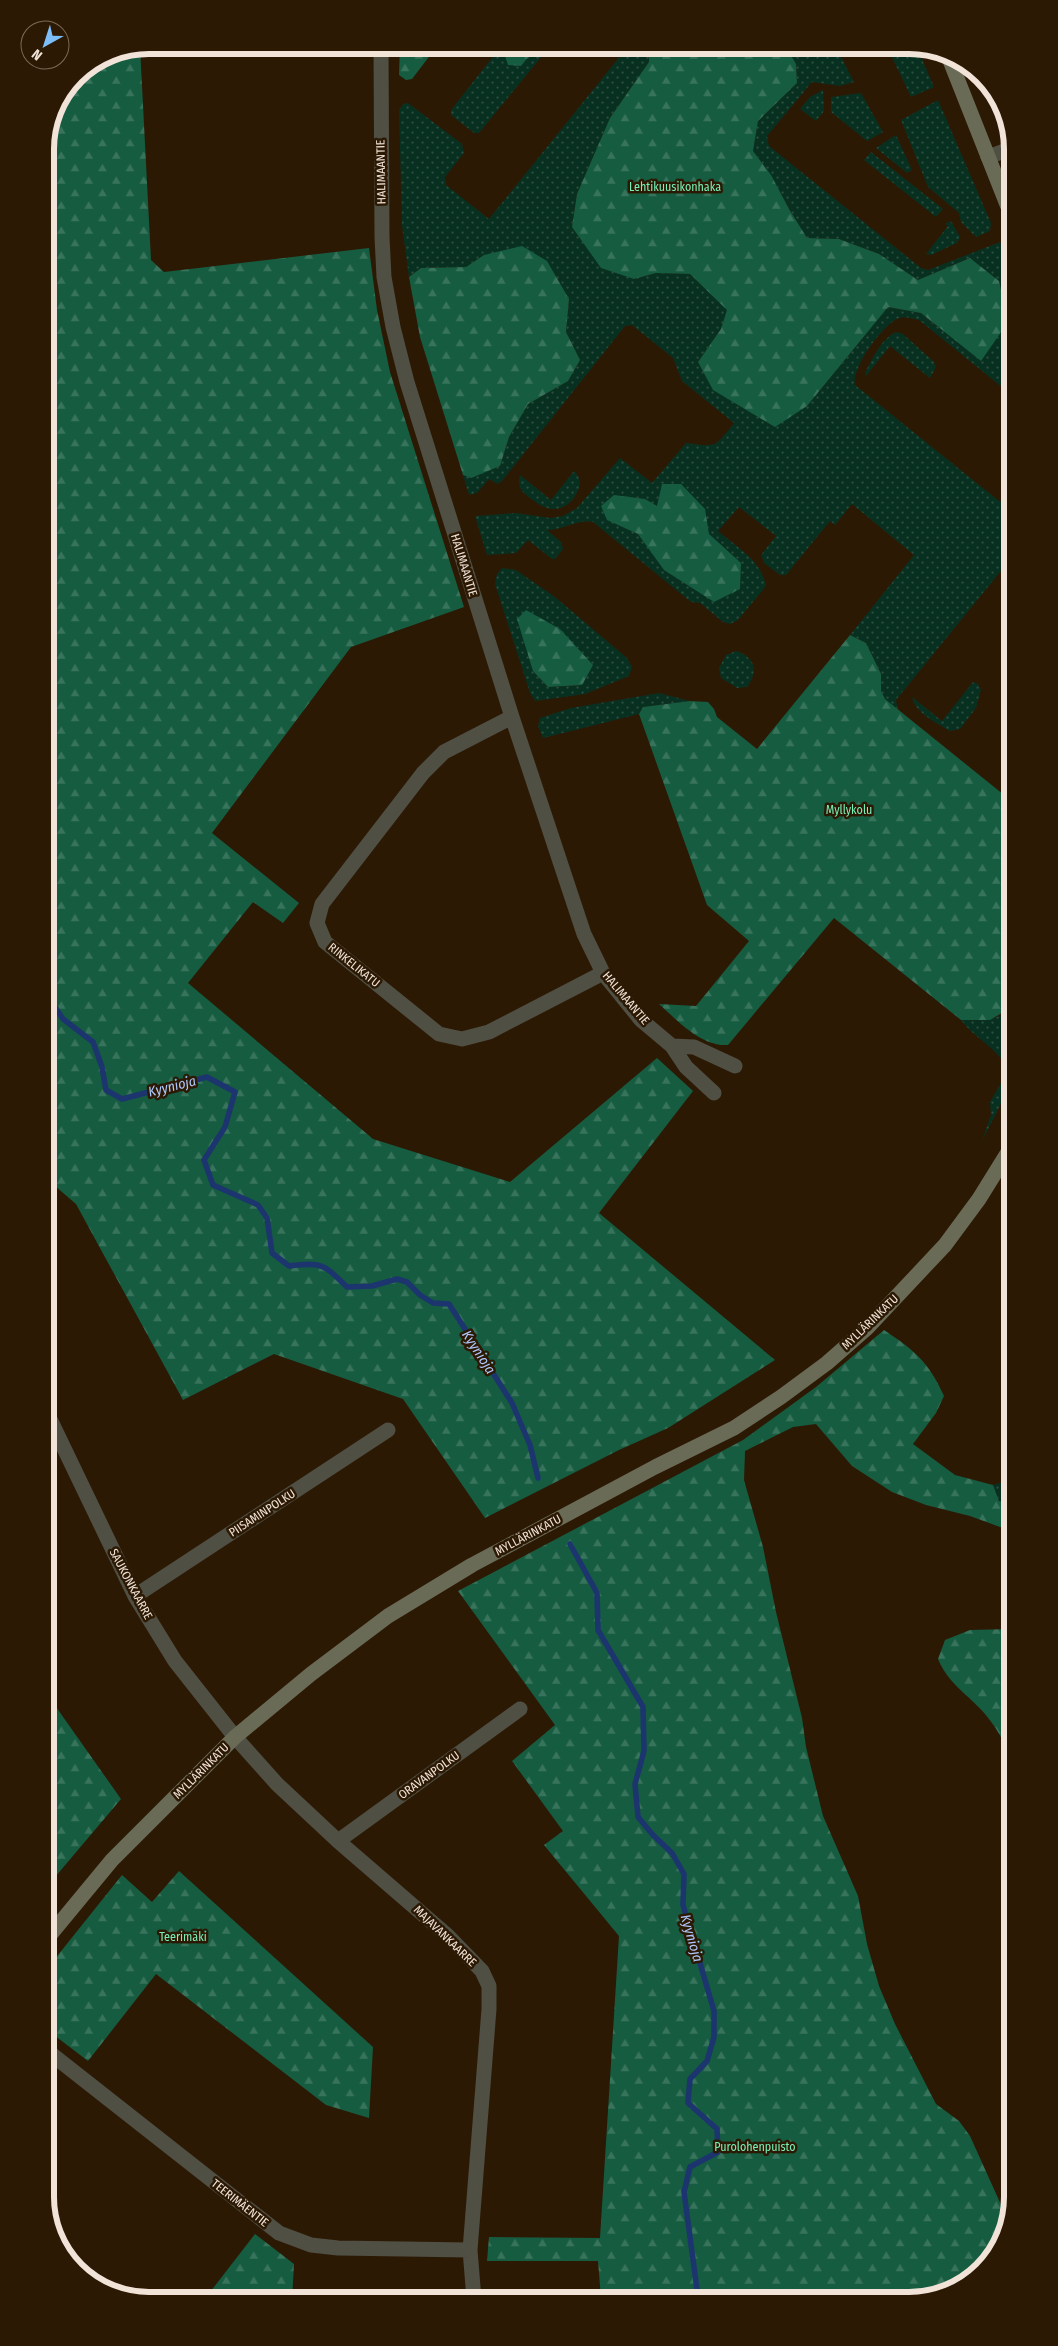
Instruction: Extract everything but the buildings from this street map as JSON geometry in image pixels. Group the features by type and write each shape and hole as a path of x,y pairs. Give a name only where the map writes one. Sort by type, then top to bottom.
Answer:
{"street":[{"name":"HALIMAANTIE","path":"381,54 382,237 384,277 392,327 407,382 512,717 584,934 603,973 641,1020 672,1046 686,1067 714,1093"},
{"path":"951,63 1004,197"},
{"path":"988,157 1004,151"},
{"name":"RINKELIKATU","path":"512,717 444,752 423,773 322,904 317,922 326,942 431,1028 439,1034 462,1039 489,1032 603,973"},
{"path":"672,1046 694,1047 735,1066"},
{"name":"MYLLÄRINKATU","path":"54,1930 112,1860 235,1737 311,1674 388,1616 481,1561 655,1467 734,1428 781,1397 827,1363 867,1328 945,1245 979,1199 1004,1159"},
{"name":"SAUKONKAARRE","path":"54,1429 135,1596 175,1661 235,1737"},
{"name":"PIISAMINPOLKU","path":"135,1596 388,1430"},
{"name":"ORAVANPOLKU","path":"338,1841 520,1709"},
{"name":"MAJAVANKAARRE","path":"235,1737 277,1784 338,1841 448,1936 482,1972 489,1986 489,2009 470,2250 474,2292"},
{"name":"TEERIMÄENTIE","path":"54,2056 279,2233 311,2245 338,2248 470,2250"}],"green space":[{"path":"140,54 151,260 164,272 369,248 377,310 390,372 464,607 351,647 212,833 299,903 283,923 253,902 188,983 373,1139 510,1182 657,1058 693,1091 599,1213 775,1360 668,1428 619,1450 485,1518 403,1399 274,1354 183,1400 76,1204 54,1185 54,143 61,112 66,101 77,86 101,66 118,59"},
{"path":"400,54 431,54 412,79 406,80 399,75"},
{"path":"495,54 506,54 505,56 521,66 531,54 544,54 479,133 474,133 451,115 451,110"},
{"path":"506,54 531,54 521,66 508,65 505,56"},
{"path":"622,54 649,54 649,62 610,118 577,194 572,227 634,279 656,273 690,274 728,310 721,329 698,362 807,406 888,307 921,313 938,327 1004,322 1004,389 919,320 906,317 892,322 877,337 869,347 855,377 855,385 999,501 1004,499 1004,567 896,700 898,710 884,699 881,691 881,674 866,643 850,635 914,555 852,504 835,525 830,521 786,575 780,575 764,563 761,555 776,536 739,507 718,531 748,555 759,569 766,586 738,620 730,624 723,622 700,603 691,602 593,522 587,521 547,530 561,542 563,549 555,559 552,559 528,540 516,553 487,555 475,516 516,513 550,518 563,516 577,508 620,458 652,483 686,443 714,444 734,423 682,381 673,358 632,325 625,326 502,481 498,484 489,479 477,493 469,495 463,475 472,477 500,466 509,437 528,404 568,381 580,360 566,332 569,299 547,261 484,255 466,267 421,268 409,277 402,226 399,110 403,104 408,103 462,144 464,153 445,177 446,185 489,219"},
{"name":"Lehtikuusikonhaka","path":"649,54 790,54 796,64 797,83 758,121 753,151 771,175 807,238 839,239 879,254 918,280 970,258 999,281 1004,304 1004,328 981,361 921,313 888,307 807,406 775,427 713,390 698,362 721,329 727,310 690,274 656,273 634,279 601,268 572,227 577,194 610,118 649,62"},
{"path":"790,54 840,54 854,82 840,86 812,82 767,136 769,146 921,268 928,270 1000,242 1004,252 1004,304 999,281 970,258 918,280 879,254 839,239 807,238 768,172 753,151 758,121 797,83 796,64"},
{"path":"890,54 920,55 934,87 911,97"},
{"path":"823,90 824,111 816,121 800,109 810,97"},
{"path":"986,92 992,101 999,119 993,111"},
{"path":"861,93 883,132 867,141 831,112 831,97"},
{"path":"938,100 991,223 990,231 976,237 961,222 959,213 928,187 901,120"},
{"path":"896,135 912,170 907,173 876,148"},
{"path":"871,152 943,209 936,217 864,160"},
{"path":"951,221 960,237 957,243 931,255 926,254 948,226 945,224"},
{"path":"522,246 547,261 569,299 566,332 580,360 568,381 528,404 509,437 500,466 471,478 463,475 420,337 409,277 421,268 466,267 484,255"},
{"path":"896,332 903,334 934,362 936,367 930,378 890,346 866,376 865,373 878,350 890,335"},
{"path":"574,471 580,482 579,489 572,501 560,508 550,509 541,505 524,493 519,486 520,475 551,500"},
{"path":"662,484 681,484 705,509 709,534 741,563 740,589 714,602 664,570 638,534 607,520 601,506 614,495 645,499 657,506"},
{"path":"502,568 516,570 555,597 627,658 632,667 629,676 585,694 535,701 530,693 495,584 497,574","holes":["533,671 582,685 548,687"]},
{"path":"526,610 560,629 593,665 582,685 548,687 533,671 517,619"},
{"name":"Myllykolu","path":"850,635 866,643 881,674 881,691 885,699 1004,795 1004,1012 990,1020 961,1020 834,918 728,1045 708,1042 699,1037 682,1025 659,1004 696,1006 749,941 707,905 639,714 643,707 690,701 708,702 714,709 717,717 757,749"},
{"path":"736,651 747,657 753,665 753,675 747,687 737,688 721,678 719,668 726,655"},
{"path":"973,682 978,684 981,690 976,708 960,729 950,731 933,721 917,708 912,697 942,721"},
{"path":"659,693 690,701 643,707 639,714 543,738 538,726 540,718 571,708"},
{"path":"1004,1013 1004,1063 961,1020 982,1020"},
{"path":"1004,1078 1004,1098 982,1141 991,1115 990,1102"},
{"name":"Purolohenpuisto","path":"884,1330 920,1358 933,1374 944,1396 936,1413 913,1444 955,1475 993,1485 999,1501 1004,1502 1004,1528 970,1516 926,1505 892,1492 852,1466 816,1424 793,1427 745,1451 744,1480 763,1547 776,1612 802,1718 806,1747 823,1816 858,1896 867,1944 879,1986 895,2024 936,2104 959,2121 970,2136 1003,2209 999,2228 985,2255 967,2273 946,2285 915,2292 601,2292 598,2261 487,2261 489,2237 600,2238 619,1936 544,1845 563,1831 512,1761 555,1725 458,1591 743,1440 816,1387"},
{"path":"1004,1482 1004,1502 999,1501 993,1485"},
{"path":"1004,1629 1004,1742 979,1707 953,1683 938,1659 945,1640 970,1630"},
{"path":"54,1704 121,1799 54,1878"},
{"name":"Teerimäki","path":"179,1871 373,2047 369,2118 326,2105 156,1974 88,2061 54,2035 54,1960 122,1875 152,1902"},
{"path":"255,2234 294,2264 292,2292 210,2292"}],"waterway":[{"name":"Kyynioja","path":"54,1006 63,1019 93,1042 102,1067 106,1090 122,1099 207,1077 235,1092 225,1127 204,1160 213,1185 258,1205 267,1218 272,1253 289,1266 309,1264 322,1266 333,1273 347,1287 372,1286 397,1279 407,1282 420,1295 433,1303 449,1304 512,1403 530,1445 538,1478"},
{"name":"Kyynioja","path":"570,1544 597,1593 598,1630 643,1707 644,1751 635,1784 638,1817 672,1853 684,1874 683,1905 714,2011 714,2037 707,2061 690,2079 688,2103 717,2129 718,2152 690,2167 684,2192 697,2292"}]}
